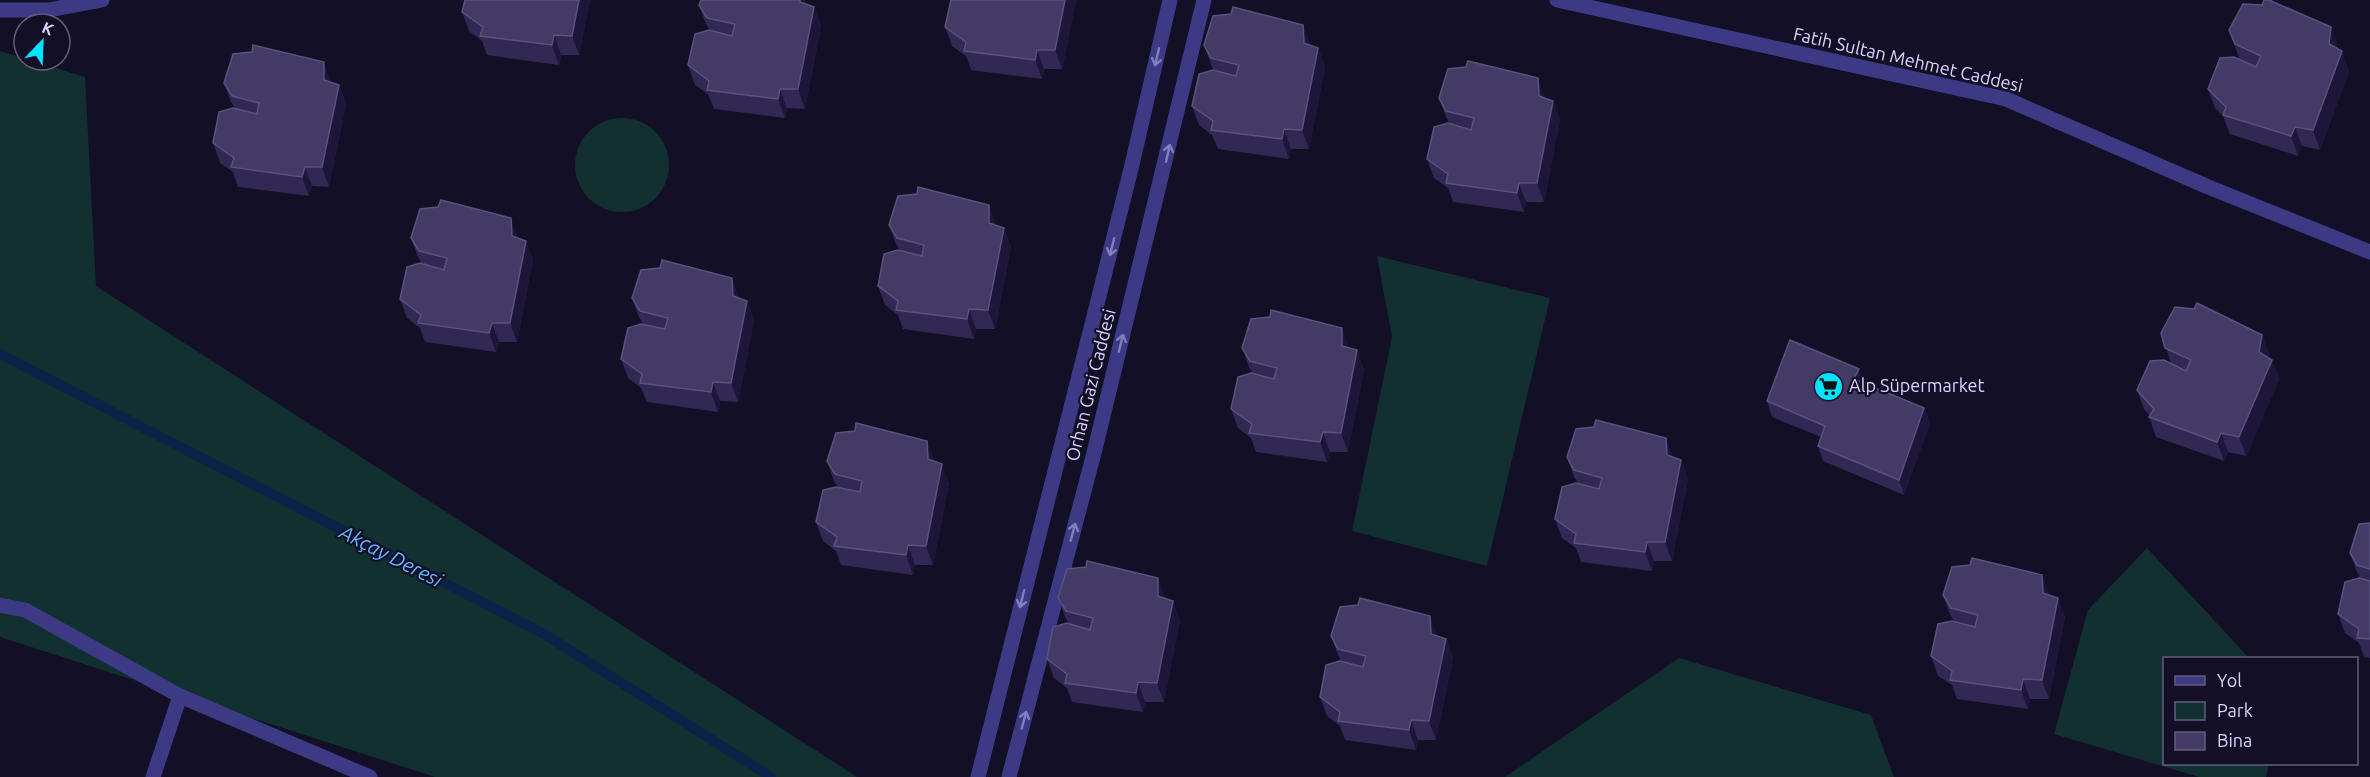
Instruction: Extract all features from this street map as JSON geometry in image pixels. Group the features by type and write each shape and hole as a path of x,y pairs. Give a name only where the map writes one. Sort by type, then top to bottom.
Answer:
{"street":[{"path":"0,10 49,10 102,0"},
{"name":"Orhan Gazi Caddesi","path":"978,777 1131,169 1170,0"},
{"name":"Orhan Gazi Caddesi","path":"1009,777 1103,416 1204,0"},
{"name":"Fatih Sultan Mehmet Caddesi","path":"1557,0 2006,99 2206,186 2370,252"},
{"path":"0,605 25,610 180,696 370,777"},
{"path":"153,777 180,696"}],"green space":[{"path":"0,51 12,55 12,72 69,72 85,77 96,286 857,777 435,777 0,637"},
{"path":"622,118 640,121 655,132 666,147 669,165 666,183 655,198 640,209 622,212 604,209 589,198 578,183 575,165 578,147 589,132 604,121"},
{"path":"1377,256 1550,298 1487,566 1352,531 1392,337"},
{"path":"2147,548 2248,657 2163,657 2163,765 2269,765 2266,777 2199,777 2054,734 2088,610"},
{"path":"1679,658 1871,715 1894,777 1505,777"}],"building":[{"path":"465,0 579,0 572,36 554,35 552,45 480,36 483,27 462,12"},
{"path":"701,0 800,0 814,7 798,89 780,89 778,99 707,90 709,81 688,65 695,34 709,30 732,36 735,24 707,18 699,5"},
{"path":"951,0 1065,0 1055,50 1037,50 1035,60 964,51 966,42 945,27"},
{"path":"2264,0 2269,0 2331,27 2329,44 2342,51 2313,130 2295,127 2291,136 2223,115 2226,107 2208,89 2220,58 2234,57 2256,67 2261,56 2235,44 2229,30 2243,4 2262,5"},
{"path":"1233,7 1303,25 1304,43 1318,48 1302,130 1284,129 1282,139 1211,130 1213,121 1192,106 1199,74 1213,70 1236,76 1239,65 1211,58 1204,45 1213,16 1231,14"},
{"path":"253,45 324,62 324,80 339,85 322,167 305,167 302,177 231,167 234,158 213,143 219,112 233,108 257,114 259,103 232,96 224,83 233,54 252,52"},
{"path":"1468,61 1538,78 1539,96 1553,101 1537,183 1519,183 1517,193 1446,183 1448,174 1427,159 1434,127 1448,123 1471,130 1474,118 1446,111 1439,98 1448,69 1466,67"},
{"path":"918,187 989,205 989,223 1004,228 988,310 969,309 967,319 896,310 898,301 878,286 884,254 898,250 922,256 924,245 897,238 889,225 898,196 917,194"},
{"path":"441,200 511,218 512,236 526,241 510,323 492,323 489,333 418,323 421,315 400,299 407,267 420,263 444,270 447,258 419,251 411,238 420,209 438,207"},
{"path":"662,260 732,278 733,296 747,301 731,383 713,382 711,392 640,383 642,374 621,359 628,328 641,324 665,329 668,318 640,311 632,298 641,270 660,268"},
{"path":"2197,303 2262,335 2259,352 2272,360 2239,437 2221,433 2217,442 2149,417 2154,409 2137,390 2150,361 2164,360 2186,371 2191,360 2165,348 2161,333 2175,307 2194,309"},
{"path":"1271,310 1342,328 1342,346 1357,350 1341,433 1323,432 1320,442 1249,433 1252,424 1231,409 1238,377 1251,373 1274,379 1277,368 1250,361 1242,348 1251,319 1270,317"},
{"path":"1790,340 1859,369 1854,379 1924,408 1899,480 1818,446 1825,426 1767,401"},
{"path":"1596,420 1666,438 1667,455 1681,460 1665,542 1647,542 1645,552 1574,543 1576,534 1555,519 1562,487 1576,483 1599,489 1602,478 1574,470 1567,457 1576,429 1594,427"},
{"path":"856,423 927,441 928,459 942,464 926,546 908,545 906,555 834,546 837,537 816,522 823,490 836,487 860,492 862,481 835,474 827,461 836,433 855,431"},
{"path":"2370,523 2370,569 2357,565 2350,553 2359,524"},
{"path":"1972,558 2042,575 2043,593 2058,598 2042,680 2023,679 2021,690 1950,680 1952,671 1931,656 1938,624 1952,621 1975,627 1978,615 1951,608 1943,595 1952,567 1970,565"},
{"path":"1087,561 1158,578 1158,596 1173,601 1157,683 1138,682 1136,693 1065,683 1067,674 1047,659 1053,627 1067,623 1090,630 1093,618 1066,611 1058,598 1067,569 1086,567"},
{"path":"2359,578 2370,581 2370,639 2357,638 2359,629 2338,614 2345,582"},
{"path":"1360,598 1430,616 1431,634 1446,639 1429,721 1411,720 1409,730 1338,721 1340,712 1320,697 1326,665 1340,661 1363,667 1366,656 1338,649 1331,636 1340,607 1358,605"}],"waterway":[{"name":"Akçay Deresi","path":"0,354 544,634 771,777"}],"place":[{"name":"Alp Süpermarket","path":"1828,386"}]}
